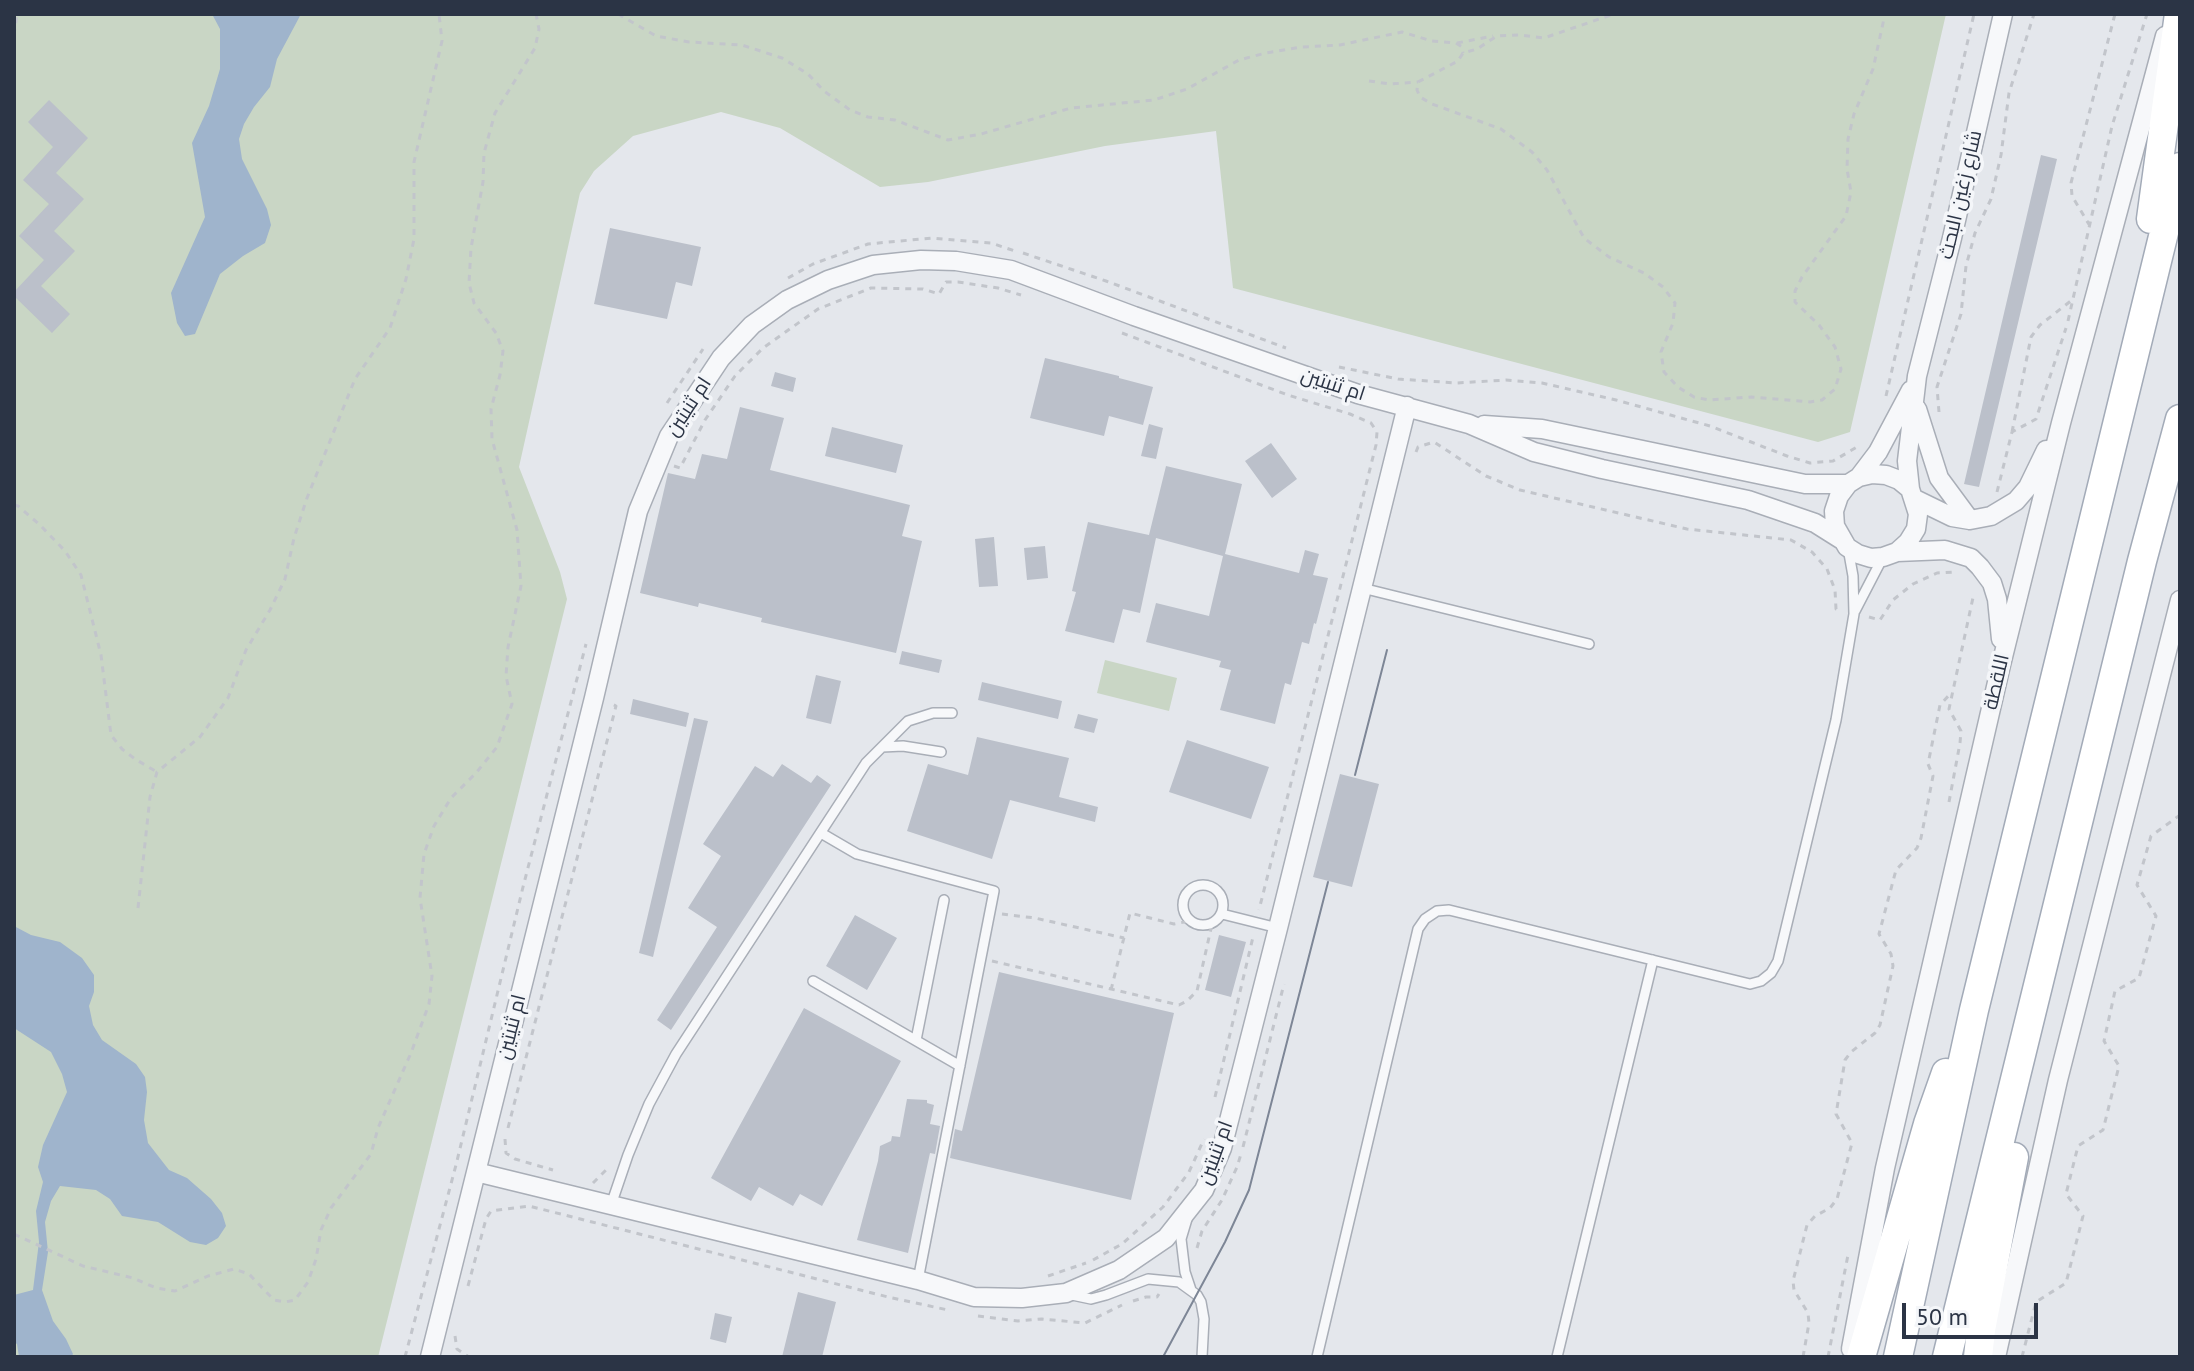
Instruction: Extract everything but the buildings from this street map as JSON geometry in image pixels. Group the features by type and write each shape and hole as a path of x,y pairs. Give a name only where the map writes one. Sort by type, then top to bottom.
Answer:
{"main road":[{"path":"2133,355 2179,14"},
{"path":"1898,1357 1974,1010 2180,167"},
{"path":"1947,1357 2142,561 2180,419"},
{"path":"1861,1357 1928,1124 1974,1010"},
{"path":"1978,1357 2018,1137 2020,1104 2016,1075"}],"street":[{"name":"شارع زغين البحث","path":"1912,494 1907,461 1917,376 2003,14"},
{"name":"اللقطة","path":"1849,1357 1885,1168 2001,665 2061,423 2171,14"},
{"name":"ام ثنيتين","path":"430,1357 638,511 669,436 721,358 752,325 787,300 828,280 873,265 921,260 956,261 1011,270 1358,394 1469,424 1534,452 1748,500 1797,515 1815,523 1844,544"},
{"name":"شارع زغين البحث","path":"1854,480 1878,452 1917,376"},
{"path":"1914,396 1939,478 1970,520"},
{"name":"ام ثنيتين","path":"476,1172 918,1280 974,1297 1022,1298 1066,1293 1119,1270 1166,1238 1204,1190 1222,1148 1407,406"},
{"path":"2001,665 2001,619 1997,599 1992,583 1971,558 1945,550 1871,558 1858,554 1844,544 1835,526 1834,511 1839,496 1854,480 1872,474 1899,480 1912,494 1937,511 1970,520 1991,516 2016,501 2028,487 2061,423"},
{"name":"ام ثنيتين","path":"1469,424 1542,429 1805,484 1854,480"},
{"path":"1573,460 1581,453 1580,438"},
{"path":"1602,469 1598,455 1603,446 1614,444"},
{"path":"1662,481 1658,468 1665,456"},
{"path":"1890,555 1908,542 1916,529 1918,514 1912,494"},
{"path":"1996,1357 2058,1080 2180,600"}],"lane":[{"path":"1317,1357 1418,929 1425,919 1437,911 1449,910 1750,984 1761,981 1771,973 1780,951 1836,720 1854,614 1853,576 1844,544"},
{"path":"1854,614 1890,555"},
{"path":"1362,588 1589,644"},
{"path":"611,1205 649,1104 676,1054 866,763 908,721 933,713 952,713"},
{"path":"882,747 903,746 941,752"},
{"path":"821,833 857,854 994,891 918,1280"},
{"path":"1199,885 1210,885 1220,892 1224,902 1222,914 1212,924 1200,926 1190,921 1184,912 1183,900 1189,890 1199,885"},
{"path":"916,1040 944,900"},
{"path":"1222,914 1278,928"},
{"path":"1557,1357 1653,960"},
{"path":"813,981 960,1066"},
{"path":"1190,1209 1181,1239 1185,1272 1191,1290"},
{"path":"1066,1293 1091,1299 1148,1279 1179,1282 1201,1302 1202,1357"}],"path":[{"path":"14,35 17,14"},
{"path":"138,908 150,797 157,772 200,737 228,698 246,650 285,579 307,498 355,379 390,328 406,279 414,239 414,162 442,41 439,14"},
{"path":"14,1234 83,1266 133,1278 156,1288 175,1291 208,1276 234,1269 249,1274 274,1300 295,1300 308,1282 321,1230 331,1208 371,1154 378,1128 429,1004 432,976 420,898 424,854 434,826 451,798 497,747 512,704 506,676 508,647 521,586 517,530 492,439 491,409 503,351 496,333 474,303 469,283 484,153 495,113 535,48 539,29 536,14"},
{"path":"618,14 656,36 689,42 742,45 782,58 808,74 824,91 850,110 868,117 895,120 948,140 981,134 1071,108 1154,100 1187,89 1239,60 1266,53 1340,45 1402,32 1432,41 1456,43 1497,36 1544,38 1622,14"},
{"path":"1418,82 1420,97 1501,129 1532,152 1547,170 1584,238 1609,257 1644,273 1663,287 1675,303 1673,323 1661,352 1664,372 1678,387 1694,397 1709,400 1751,397 1810,402 1822,400 1835,389 1841,369 1835,347 1819,325 1795,302 1795,291 1846,216 1851,192 1847,169 1848,139 1854,114 1873,69 1885,14"},
{"path":"1886,396 1974,14"},
{"path":"1939,412 1937,387 1961,314 1966,266 1975,233 1991,199 2001,155 2009,93 2034,14"},
{"path":"2090,226 2072,196 2071,183 2115,14"},
{"path":"2012,432 2036,419 2067,324 2112,126 2147,14"},
{"path":"1463,53 1477,49 1497,36"},
{"path":"1369,81 1390,84 1418,82 1458,61 1463,53 1462,47 1456,43"},
{"path":"788,277 813,264 868,244 932,238 991,243 1106,281 1298,352"},
{"path":"659,460 680,468 705,420 735,376 763,348 818,309 871,288 923,289 939,294 946,282 998,288 1022,295"},
{"path":"1991,516 2031,337 2040,325 2073,300"},
{"path":"1117,331 1288,395 1350,414 1371,423 1377,432 1212,1106"},
{"path":"662,412 707,345"},
{"path":"1339,367 1398,379 1542,383 1710,426 1810,463 1833,461 1859,446"},
{"path":"14,505 40,525 65,551 81,575 101,655 111,735 122,749 157,772"},
{"path":"1949,804 1961,731 1949,709 1980,567"},
{"path":"405,1357 589,634"},
{"path":"1803,1357 1808,1313 1794,1290 1793,1281 1807,1225 1837,1199 1852,1143 1835,1107 1845,1060 1880,1025 1893,966 1891,954 1879,934 1896,870 1917,848 1921,838 1933,776 1928,764 1940,705 1954,690"},
{"path":"560,1173 515,1159 506,1153 504,1142 616,706 594,698 573,696"},
{"path":"2180,711 2180,719"},
{"path":"2022,1357 2036,1302 2066,1283 2083,1216 2066,1194 2078,1146 2103,1130 2116,1079 2119,1066 2104,1041 2115,991 2139,978 2156,916 2137,885 2151,836 2180,815"},
{"path":"990,913 1035,918 1124,938"},
{"path":"1111,990 1130,913 1174,924 1190,921"},
{"path":"981,958 1179,1005 1197,991 1212,924"},
{"path":"1045,1277 1090,1262 1122,1244 1163,1207 1189,1172 1205,1137"},
{"path":"583,1183 592,1184 604,1174 614,1150 628,1155"},
{"path":"1828,1357 1848,1255"}],"green space":[{"path":"14,14 1946,14 1850,432 1818,442 1233,288 1216,131 1105,146 928,182 880,187 780,128 721,112 633,136 594,171 580,193 519,467 560,572 567,599 378,1357 14,1357"},
{"path":"1105,660 1177,678 1169,711 1097,693"}],"water":[{"path":"212,14 301,14 277,59 270,87 254,107 239,139 242,159 267,209 271,225 265,243 220,274 195,334 185,336 177,323 171,293 205,217 192,143 209,106 220,69 220,29"},
{"path":"14,926 31,935 60,942 82,958 94,975 94,992 89,1006 93,1025 102,1040 136,1064 145,1077 144,1120 148,1143 169,1170 187,1178 211,1199 222,1213 226,1226 218,1238 206,1245 190,1242 158,1222 122,1216 110,1199 96,1190 60,1186 51,1201 45,1222 48,1252 42,1290 53,1321 73,1354 71,1357 19,1357 14,1342 14,1295 33,1290 39,1242 36,1211 43,1182 38,1167 43,1145 67,1092 51,1052 14,1028"}],"tram line":[{"path":"1355,775 1387,650"},
{"path":"1163,1357 1225,1242 1249,1190 1328,882"}]}
